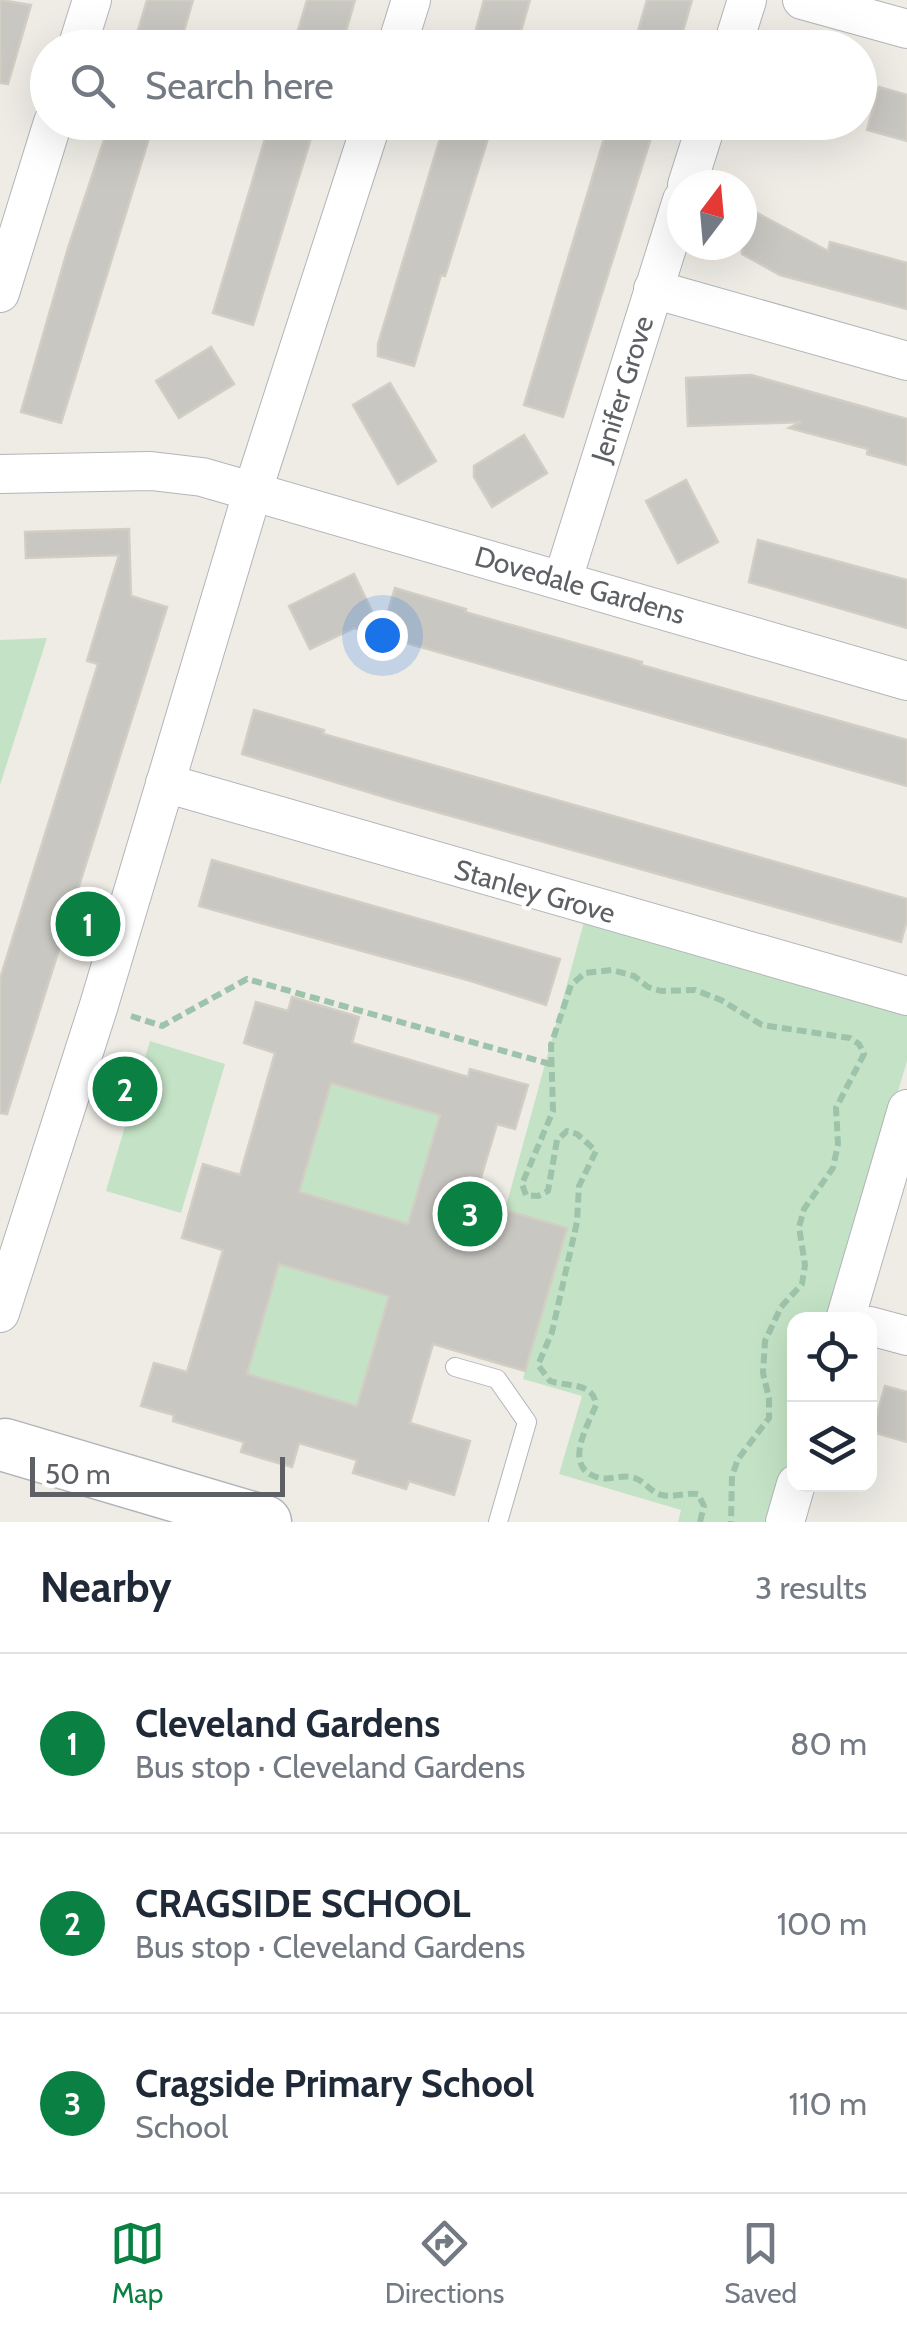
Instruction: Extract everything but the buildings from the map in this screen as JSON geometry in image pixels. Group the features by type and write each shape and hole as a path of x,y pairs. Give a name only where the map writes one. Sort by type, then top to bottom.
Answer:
{"street":[{"path":"83,30 92,0"},
{"path":"402,30 411,0"},
{"path":"738,30 747,0"},
{"path":"802,0 907,29"},
{"path":"0,293 16,187 43,140"},
{"path":"0,1313 99,1006 253,490 366,140"},
{"path":"692,170 701,140"},
{"name":"Jenifer Grove","path":"562,579 667,246"},
{"path":"653,288 907,361"},
{"name":"Dovedale Gardens","path":"0,474 151,471 202,478 907,681"},
{"name":"Stanley Grove","path":"165,783 907,996"},
{"path":"848,1312 907,1109"},
{"path":"877,1328 907,1336"},
{"path":"2,1435 266,1522"},
{"path":"785,1522 794,1492"}],"lane":[{"path":"455,1367 497,1379 527,1422 498,1522"}],"path":[{"path":"700,1522 704,1506 698,1494 658,1494 642,1480 629,1476 605,1479 587,1474 580,1467 578,1455 596,1405 595,1397 588,1388 550,1381 538,1364 552,1332 577,1222 578,1186 596,1152 577,1134 567,1132 558,1140 548,1192 526,1195 522,1184 553,1111 551,1045 571,985 586,973 612,970 634,976 660,991 695,990 709,994 762,1024 850,1038 864,1054 836,1108 838,1144 832,1168 804,1209 799,1227 805,1265 802,1284 782,1307 765,1341 763,1374 769,1418 738,1459 732,1476 731,1522"},
{"path":"99,1006 162,1026 246,979 550,1064"}],"green space":[{"path":"47,638 0,785 0,640"},
{"path":"584,922 907,1012 907,1061 833,1312 787,1312 787,1466 771,1522 678,1522 681,1510 559,1474 582,1396 523,1379 567,1229 505,1210"},
{"path":"150,1041 225,1064 181,1213 106,1191"},
{"path":"331,1083 440,1115 408,1224 299,1192"},
{"path":"279,1264 389,1296 357,1406 247,1374"}],"place":[{"name":"Cleveland Gardens","path":"88,924"},
{"name":"CRAGSIDE SCHOOL","path":"125,1089"},
{"name":"Cragside Primary School","path":"470,1214"}]}
